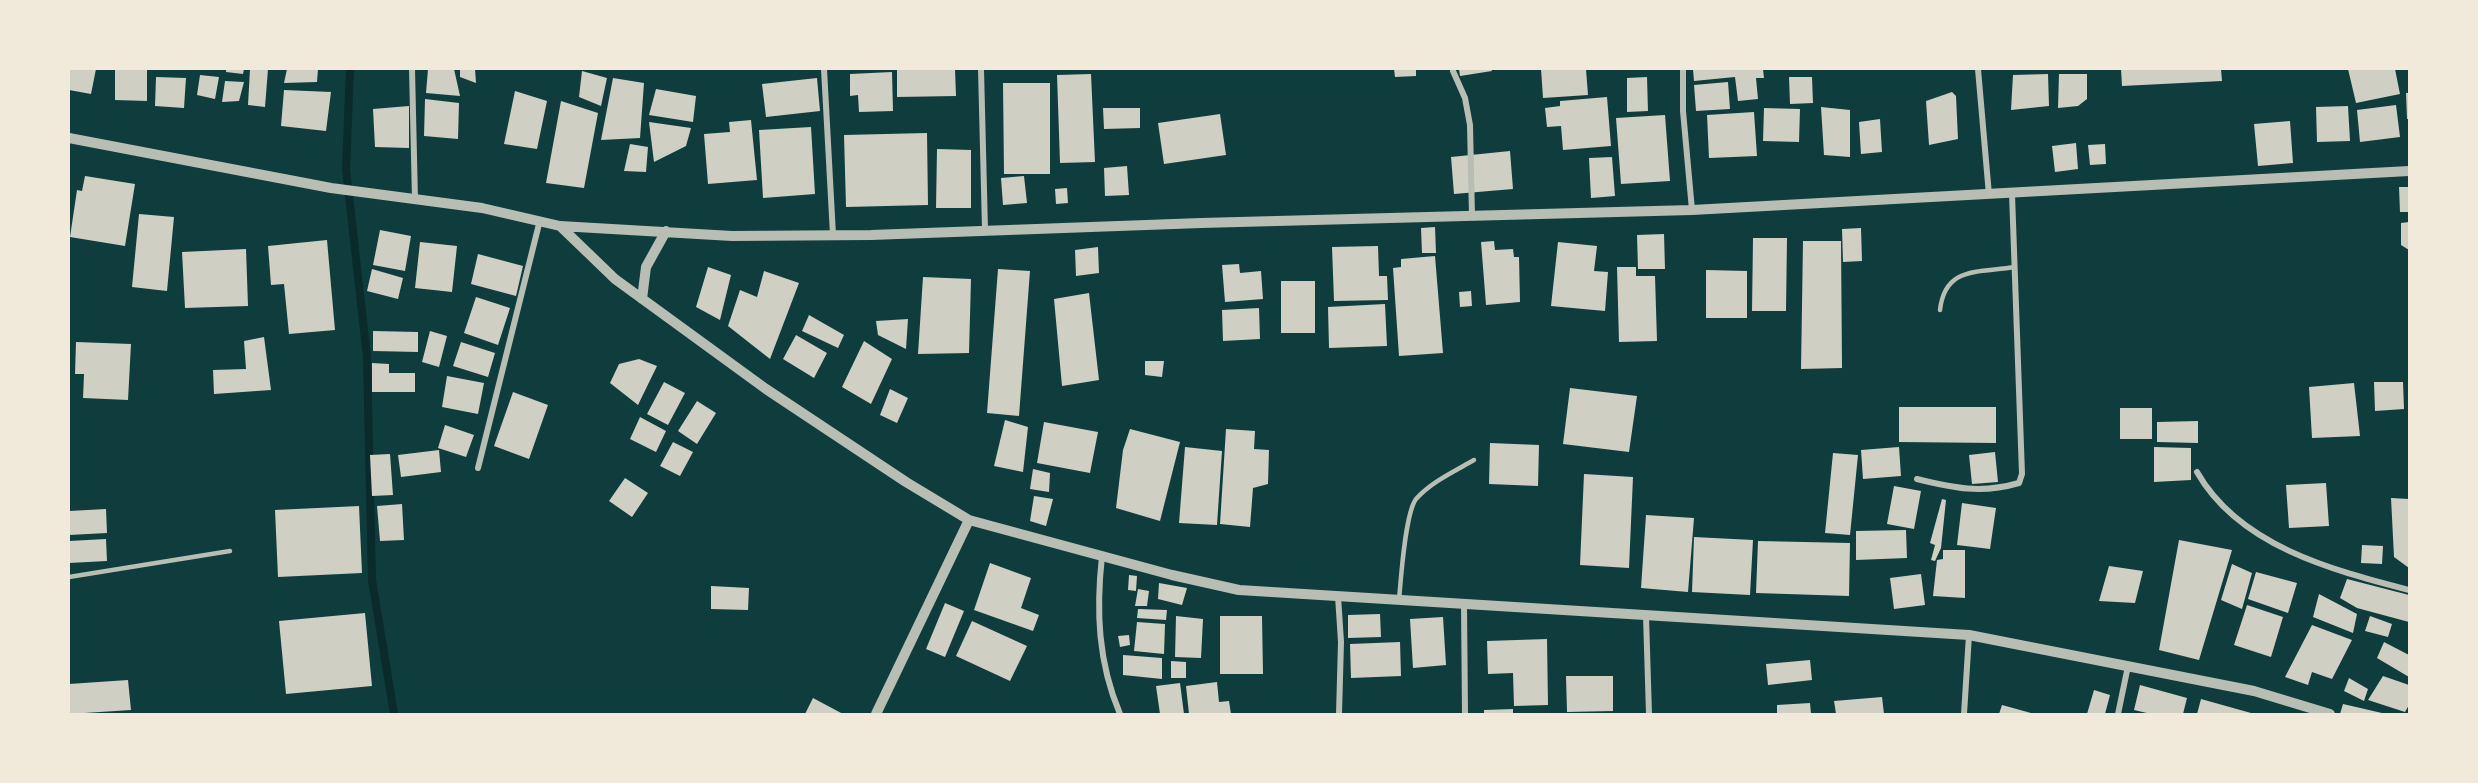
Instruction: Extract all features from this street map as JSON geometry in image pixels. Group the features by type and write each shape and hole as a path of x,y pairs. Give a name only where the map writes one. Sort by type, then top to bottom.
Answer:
{"street":[{"path":"412,69 415,200"},
{"path":"824,69 833,236"},
{"path":"981,69 985,230"},
{"path":"1683,69 1692,210"},
{"path":"1978,69 1989,195"},
{"path":"1453,71 1465,98 1470,125 1472,217"},
{"path":"69,138 331,188 482,208 560,226 732,236 833,236 1692,210 2409,171"},
{"path":"1917,479 1962,489 1983,490 1996,490 2019,483 2022,464 2012,194"},
{"path":"478,468 540,220"},
{"path":"560,226 585,253 642,299 766,389 906,482 969,520 1172,575 1239,590 1969,635 2254,691 2330,714"},
{"path":"642,299 646,267 666,231"},
{"path":"2197,472 2210,495 2252,530 2305,558 2409,590"},
{"path":"876,714 969,520"},
{"path":"1102,556 1097,602 1102,652 1120,714"},
{"path":"1338,596 1341,642 1339,714"},
{"path":"1464,605 1465,714"},
{"path":"1646,616 1649,714"},
{"path":"1964,714 1969,635"},
{"path":"2118,714 2128,666"}],"lane":[{"path":"1940,310 1942,293 1948,284 1962,275 2015,267"},
{"path":"1399,600 1410,515 1415,501 1431,486 1474,460"},
{"path":"69,577 231,551"}],"building":[{"path":"69,69 96,69 91,94 69,90"},
{"path":"115,69 147,69 147,101 115,100"},
{"path":"226,69 244,69 243,74 226,72"},
{"path":"250,69 268,69 265,107 248,105"},
{"path":"287,69 318,69 317,82 284,83"},
{"path":"428,69 454,69 460,96 426,93"},
{"path":"460,69 475,69 476,83 460,77"},
{"path":"897,69 955,69 956,96 897,97"},
{"path":"1394,69 1416,69 1416,76 1395,77"},
{"path":"1459,69 1491,69 1492,71 1460,76"},
{"path":"1541,69 1586,69 1588,95 1543,98"},
{"path":"1693,69 1763,69 1764,78 1756,78 1758,99 1738,101 1735,77 1694,81"},
{"path":"2121,69 2221,69 2222,81 2122,86"},
{"path":"2348,69 2395,69 2400,94 2356,103"},
{"path":"582,71 607,78 601,106 579,97"},
{"path":"892,72 893,111 859,112 858,95 850,96 850,74"},
{"path":"1091,74 1095,162 1060,163 1057,75"},
{"path":"2048,74 2049,106 2011,110 2013,75"},
{"path":"2059,74 2087,74 2087,99 2078,106 2058,108"},
{"path":"200,75 219,77 215,99 197,95"},
{"path":"156,77 186,78 184,108 155,106"},
{"path":"1647,77 1648,111 1627,112 1627,78"},
{"path":"1789,77 1812,77 1813,103 1790,104"},
{"path":"613,78 644,83 640,138 601,140"},
{"path":"817,78 820,111 766,117 762,84"},
{"path":"225,81 244,82 239,101 222,102"},
{"path":"1728,82 1730,109 1696,111 1694,85"},
{"path":"1003,83 1050,83 1050,174 1004,174"},
{"path":"656,89 696,96 693,122 649,115"},
{"path":"284,90 331,92 326,131 281,126"},
{"path":"515,91 547,101 537,149 504,144"},
{"path":"1952,92 1956,96 1958,139 1929,145 1926,101"},
{"path":"2406,93 2409,93 2409,119 2407,119"},
{"path":"1607,97 1611,146 1563,150 1561,126 1547,127 1545,108 1560,106 1560,101"},
{"path":"425,99 459,103 458,139 424,136"},
{"path":"561,101 598,113 584,188 546,183"},
{"path":"2396,105 2400,137 2360,142 2357,110"},
{"path":"409,106 409,148 375,147 373,109"},
{"path":"2348,106 2350,141 2317,142 2316,107"},
{"path":"1821,107 1850,110 1850,157 1824,155"},
{"path":"1103,108 1140,108 1140,128 1104,129"},
{"path":"1764,108 1800,109 1799,142 1763,141"},
{"path":"1754,112 1757,156 1709,158 1707,115"},
{"path":"1220,114 1226,155 1164,164 1158,123"},
{"path":"1665,115 1670,181 1621,184 1616,118"},
{"path":"1880,119 1882,152 1861,154 1859,122"},
{"path":"751,120 757,180 708,184 704,134 730,132 729,122"},
{"path":"2290,121 2293,163 2258,166 2254,124"},
{"path":"649,122 691,128 686,146 654,162"},
{"path":"811,127 815,194 763,198 759,130"},
{"path":"927,133 928,205 846,207 844,135"},
{"path":"2076,143 2078,169 2055,172 2052,146"},
{"path":"630,144 648,147 646,172 624,171"},
{"path":"2105,144 2106,164 2090,165 2088,145"},
{"path":"937,149 971,150 971,208 936,208"},
{"path":"1510,151 1513,189 1454,194 1451,157"},
{"path":"1612,157 1615,196 1591,198 1589,158"},
{"path":"1127,166 1129,195 1105,196 1104,168"},
{"path":"85,176 135,184 125,246 70,237 77,190 82,191"},
{"path":"1024,176 1027,203 1003,205 1001,178"},
{"path":"2399,187 2409,187 2409,212 2400,212"},
{"path":"1067,188 1068,203 1056,204 1055,189"},
{"path":"139,214 174,217 167,291 132,287"},
{"path":"2409,222 2409,250 2401,245 2401,223"},
{"path":"1435,227 1436,253 1422,253 1421,228"},
{"path":"1861,228 1862,261 1843,262 1842,229"},
{"path":"380,230 411,236 405,271 373,265"},
{"path":"1664,234 1665,269 1638,269 1637,235"},
{"path":"1753,238 1787,238 1786,311 1752,311"},
{"path":"327,240 335,330 289,334 284,284 271,285 268,246"},
{"path":"1494,241 1495,250 1513,249 1514,257 1519,257 1520,302 1486,305 1481,242"},
{"path":"1803,241 1841,241 1842,368 1801,369"},
{"path":"420,242 457,246 452,292 415,288"},
{"path":"1558,242 1597,246 1594,271 1608,272 1605,311 1551,306"},
{"path":"1378,246 1379,276 1387,276 1388,300 1334,301 1332,247"},
{"path":"1098,247 1099,273 1076,276 1075,250"},
{"path":"246,249 248,306 185,308 182,252"},
{"path":"478,254 523,266 516,296 471,284"},
{"path":"1435,256 1443,353 1399,356 1393,268 1401,267 1401,259"},
{"path":"1239,264 1240,273 1261,271 1263,299 1225,302 1222,265"},
{"path":"708,267 731,275 720,320 696,307"},
{"path":"1617,267 1636,267 1636,276 1655,276 1657,341 1619,342"},
{"path":"372,269 403,278 398,299 367,291"},
{"path":"998,269 1030,271 1019,416 987,413"},
{"path":"1706,270 1747,271 1747,318 1706,318"},
{"path":"764,271 799,283 770,359 728,326 740,290 757,297"},
{"path":"923,277 971,279 969,353 918,354"},
{"path":"1281,281 1315,281 1315,333 1281,333"},
{"path":"1471,291 1472,306 1460,307 1459,292"},
{"path":"1089,293 1099,380 1062,386 1054,299"},
{"path":"476,297 510,308 498,345 464,333"},
{"path":"1385,304 1387,346 1329,348 1328,307"},
{"path":"1259,308 1260,339 1223,341 1222,310"},
{"path":"809,315 844,335 838,348 802,331"},
{"path":"908,319 906,349 878,335 876,321"},
{"path":"373,331 418,332 418,352 373,351"},
{"path":"430,331 447,336 439,367 422,362"},
{"path":"796,335 827,353 814,378 783,359"},
{"path":"264,337 271,390 214,394 213,370 246,369 244,341"},
{"path":"864,341 892,359 871,404 842,387"},
{"path":"76,342 131,344 128,400 83,398 84,374 75,374"},
{"path":"461,342 495,353 488,377 453,366"},
{"path":"639,359 657,366 638,405 610,383 619,364"},
{"path":"1145,361 1164,361 1162,377 1145,375"},
{"path":"372,363 389,364 389,373 415,373 415,392 372,392"},
{"path":"447,376 484,383 478,414 442,407"},
{"path":"664,382 685,393 668,425 647,414"},
{"path":"2374,382 2403,382 2404,409 2375,411"},
{"path":"2354,383 2360,436 2312,438 2309,387"},
{"path":"1570,388 1637,396 1629,452 1563,444"},
{"path":"890,389 908,398 897,423 880,415"},
{"path":"513,392 548,405 529,459 494,446"},
{"path":"697,401 716,413 697,444 678,431"},
{"path":"1899,407 1996,407 1996,443 1899,442"},
{"path":"2120,408 2152,408 2152,439 2120,439"},
{"path":"640,417 666,431 656,452 630,439"},
{"path":"1005,420 1028,427 1023,472 994,466"},
{"path":"2198,421 2198,443 2157,442 2157,422"},
{"path":"1044,422 1098,432 1090,473 1037,463"},
{"path":"445,425 474,435 466,457 438,448"},
{"path":"1130,429 1180,442 1160,521 1116,508 1123,450"},
{"path":"1226,429 1255,431 1254,449 1269,450 1268,484 1253,488 1250,527 1220,524"},
{"path":"673,442 693,452 680,476 660,466"},
{"path":"1490,443 1539,445 1538,486 1489,484"},
{"path":"1185,447 1222,451 1217,525 1179,523"},
{"path":"1899,447 1901,476 1863,479 1861,450"},
{"path":"2154,447 2191,448 2191,480 2154,482"},
{"path":"439,450 441,472 401,477 398,455"},
{"path":"1995,452 1998,482 1972,484 1969,455"},
{"path":"1833,453 1858,455 1850,535 1825,533"},
{"path":"390,454 393,495 372,496 370,455"},
{"path":"1033,469 1050,473 1049,492 1030,489"},
{"path":"1584,474 1633,477 1629,568 1580,565"},
{"path":"625,478 648,493 632,517 609,501"},
{"path":"2326,483 2329,526 2289,528 2286,485"},
{"path":"1894,486 1921,491 1914,529 1887,524"},
{"path":"1034,496 1053,499 1046,526 1030,521"},
{"path":"2391,498 2409,499 2409,568 2394,557"},
{"path":"1942,499 1946,500 1941,548 1935,561 1931,560 1935,545 1930,543"},
{"path":"1962,503 1996,508 1990,549 1957,545"},
{"path":"402,504 404,540 380,541 377,506"},
{"path":"359,506 362,573 278,577 275,510"},
{"path":"106,509 107,533 69,535 69,511"},
{"path":"1646,515 1694,518 1688,592 1641,588"},
{"path":"1906,530 1907,558 1856,560 1856,531"},
{"path":"1694,537 1753,540 1750,595 1692,592"},
{"path":"106,539 107,561 69,563 69,541"},
{"path":"2179,540 2232,550 2199,660 2159,650"},
{"path":"1758,541 1850,543 1849,596 1756,593"},
{"path":"2362,545 2383,546 2382,564 2361,563"},
{"path":"1943,550 1965,550 1965,598 1933,596 1937,560 1943,559"},
{"path":"990,563 1031,578 1021,608 1039,615 1033,631 974,610"},
{"path":"2232,564 2252,573 2242,609 2221,600"},
{"path":"2109,566 2143,571 2135,603 2099,601"},
{"path":"2256,572 2297,583 2288,613 2248,599"},
{"path":"1921,574 1925,605 1894,609 1890,578"},
{"path":"1129,575 1137,576 1136,591 1128,590"},
{"path":"2347,579 2409,595 2409,622 2357,608 2340,598"},
{"path":"1159,583 1187,588 1182,605 1158,599"},
{"path":"711,586 749,588 748,610 711,609"},
{"path":"1138,589 1149,591 1147,606 1135,606"},
{"path":"2319,594 2357,614 2353,633 2313,617"},
{"path":"945,603 964,611 945,657 926,649"},
{"path":"2247,605 2283,617 2271,657 2234,645"},
{"path":"1138,609 1167,610 1166,620 1137,618"},
{"path":"365,613 372,686 286,694 279,621"},
{"path":"1380,614 1381,637 1348,638 1348,615"},
{"path":"1176,616 1203,619 1201,658 1175,657"},
{"path":"1220,616 1262,616 1263,674 1220,674"},
{"path":"2370,616 2392,624 2388,637 2365,631"},
{"path":"1443,617 1446,665 1413,668 1410,619"},
{"path":"972,621 1027,646 1010,681 956,656"},
{"path":"1137,622 1165,624 1164,654 1134,651"},
{"path":"2312,625 2352,640 2332,679 2312,672 2308,685 2285,677"},
{"path":"1129,635 1130,645 1120,647 1118,636"},
{"path":"1547,639 1548,705 1514,706 1513,673 1488,674 1487,641"},
{"path":"1400,642 1401,676 1351,678 1350,644"},
{"path":"2384,642 2409,655 2409,677 2377,658"},
{"path":"1123,655 1162,658 1162,679 1123,675"},
{"path":"1810,660 1812,680 1768,685 1766,664"},
{"path":"1171,661 1186,662 1186,678 1171,678"},
{"path":"1566,676 1613,676 1613,711 1567,712"},
{"path":"2383,676 2409,685 2409,705 2405,712 2368,700"},
{"path":"2349,678 2368,689 2364,701 2344,691"},
{"path":"128,680 131,710 69,714 69,684"},
{"path":"1217,682 1219,702 1229,701 1231,714 1189,714 1186,686"},
{"path":"1180,683 1184,714 1160,714 1156,686"},
{"path":"2140,685 2187,698 2183,714 2151,714 2134,710"},
{"path":"2094,690 2110,695 2105,714 2087,714"},
{"path":"1882,697 1884,714 1836,714 1834,701"},
{"path":"813,698 843,714 805,714"},
{"path":"2201,699 2251,713 2251,714 2197,714"},
{"path":"1810,703 1811,714 1777,714 1777,705"},
{"path":"2343,704 2382,713 2382,714 2340,714"},
{"path":"2002,705 2031,713 1999,714"},
{"path":"1513,709 1513,714 1484,714 1484,710"}],"waterway":[{"path":"350,69 346,169 367,357 372,580 394,714"}]}
